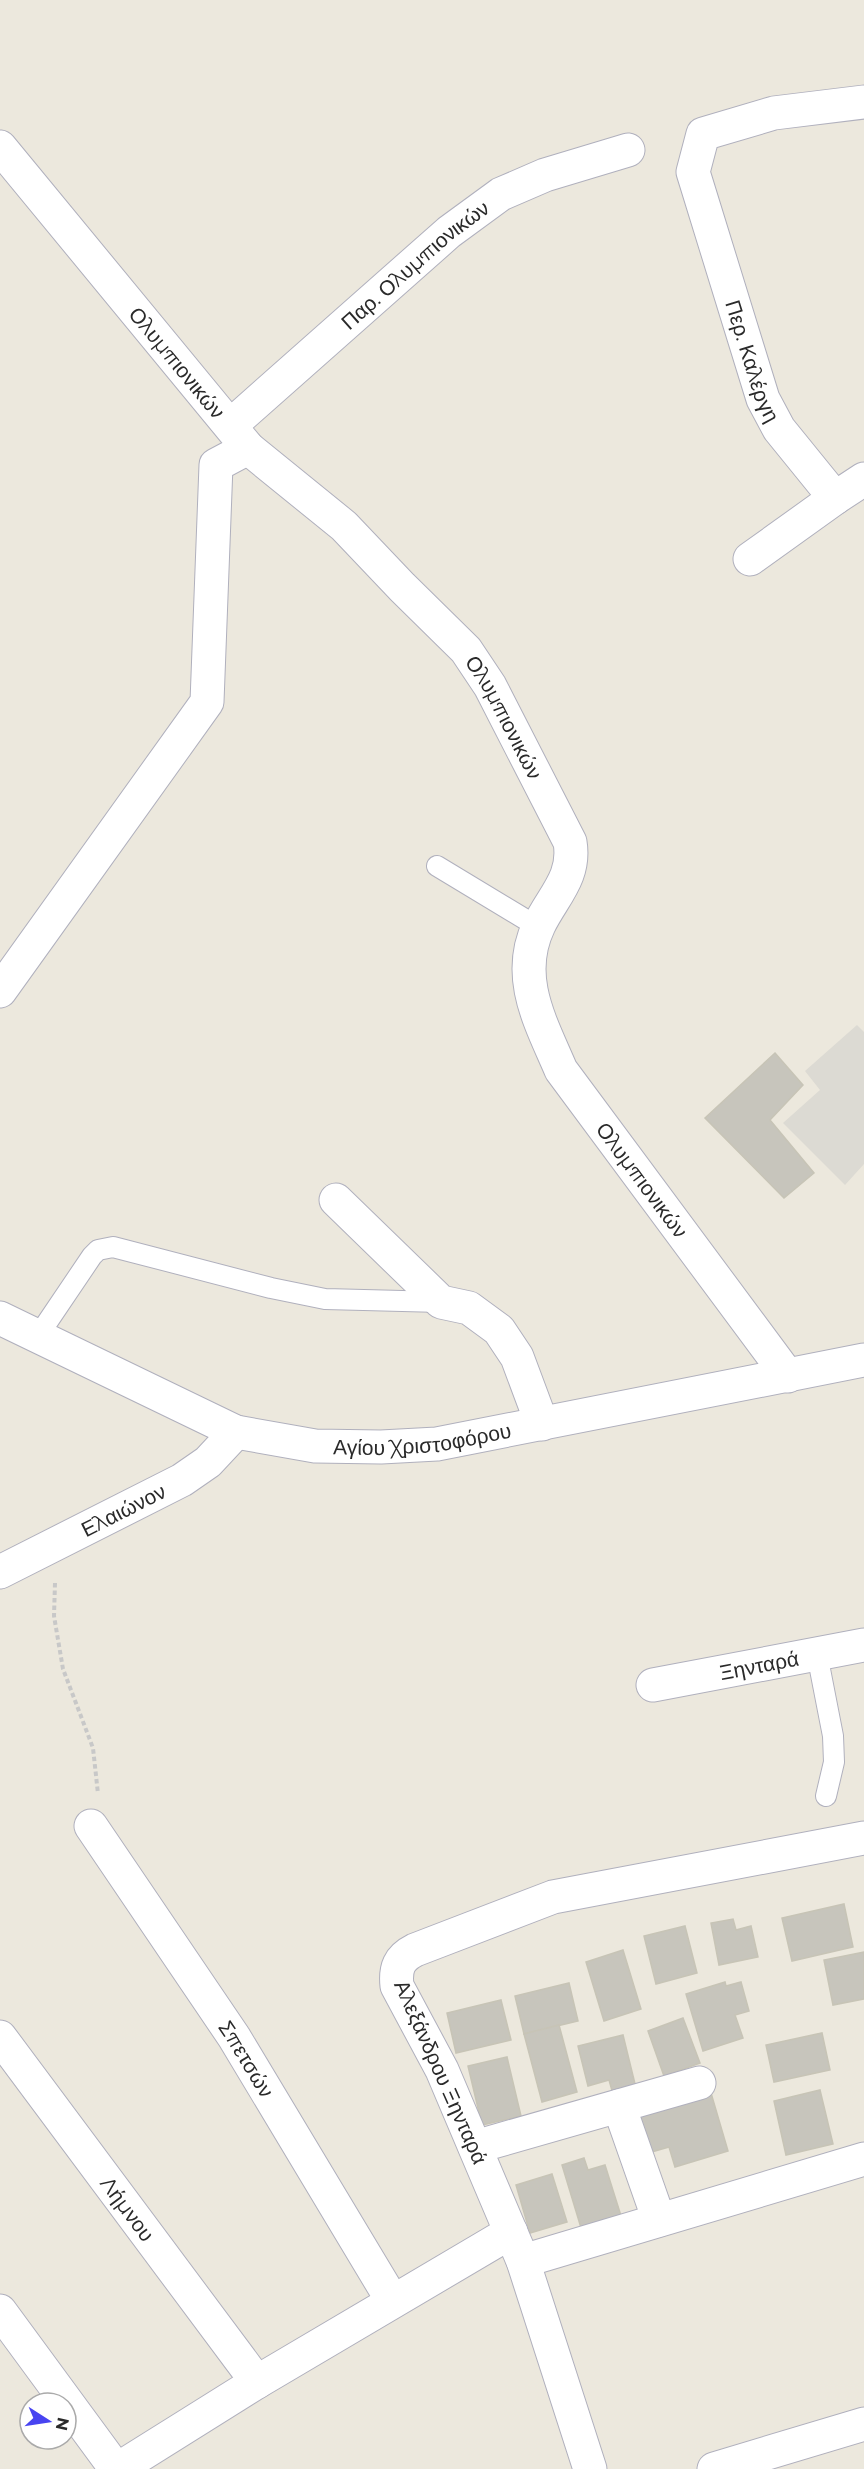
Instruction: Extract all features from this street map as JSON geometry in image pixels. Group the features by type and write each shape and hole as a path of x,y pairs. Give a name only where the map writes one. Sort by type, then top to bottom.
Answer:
{"street":[{"name":"Περ. Καλέργη","path":"836,498 779,429 763,399 693,172 703,134 774,113 864,102"},
{"name":"Ολυμπιονικών","path":"0,147 239,437 344,526 466,650 490,686 570,842 572,858 569,872 538,927 530,956 528,987 539,1020 561,1070 788,1376"},
{"name":"Παρ. Ολυμπιονικών","path":"0,991 207,702 216,465 239,437 449,232 501,194 545,175 628,150"},
{"path":"750,559 864,479"},
{"path":"336,1200 441,1302 469,1308 499,1330 517,1357 542,1424"},
{"name":"Αγίου Χριστοφόρου","path":"0,1318 236,1432 315,1446 381,1447 437,1444 864,1360"},
{"name":"Ελαιώνον","path":"0,1572 182,1480 208,1462 236,1432"},
{"name":"Ξηνταρά","path":"653,1685 864,1645"},
{"name":"Σπετσών","path":"91,1826 234,2037 392,2300"},
{"name":"Αλεξάνδρου Ξηνταρά","path":"590,2469 517,2246 442,2070 398,1986 399,1962 405,1955 552,1897 864,1838"},
{"name":"Λήμνου","path":"0,2037 257,2382"},
{"path":"475,2147 699,2083"},
{"path":"619,2106 659,2220"},
{"path":"0,2311 117,2469 392,2300 517,2246 659,2220 864,2159"},
{"path":"714,2469 864,2424"}],"lane":[{"path":"437,866 538,927"},
{"path":"38,1336 92,1256 105,1247 113,1247 271,1288 325,1299 441,1302"},
{"path":"817,1654 833,1736 834,1762 825,1796"}],"path":[{"path":"55,1543 54,1616 63,1669 93,1748 99,1803 91,1826"}],"shaded area":[{"path":"857,1025 864,1032 864,1164 845,1185 783,1123 820,1090 805,1071"}],"building":[{"path":"775,1053 803,1085 770,1120 814,1173 784,1198 705,1118"},
{"path":"844,1904 853,1947 792,1961 782,1918"},
{"path":"733,1919 736,1930 751,1926 758,1957 719,1965 711,1923"},
{"path":"685,1926 697,1973 656,1984 644,1936"},
{"path":"623,1950 641,2009 604,2021 586,1962"},
{"path":"864,1952 864,1999 833,2005 824,1960"},
{"path":"725,1982 726,1986 741,1982 749,2011 735,2015 743,2038 703,2051 686,1994"},
{"path":"569,1983 578,2021 524,2034 515,1996"},
{"path":"501,2000 511,2040 456,2053 447,2013"},
{"path":"683,2018 700,2063 664,2076 648,2031"},
{"path":"559,2025 577,2092 542,2102 524,2034"},
{"path":"822,2033 830,2070 774,2082 766,2045"},
{"path":"623,2035 636,2088 613,2094 609,2080 588,2086 578,2046"},
{"path":"507,2057 521,2116 482,2125 468,2066"},
{"path":"820,2090 833,2144 786,2155 774,2101"},
{"path":"711,2093 728,2151 675,2167 669,2147 648,2153 638,2114"},
{"path":"584,2158 588,2170 605,2165 622,2219 582,2231 562,2165"},
{"path":"552,2174 567,2222 530,2233 516,2185"}]}
